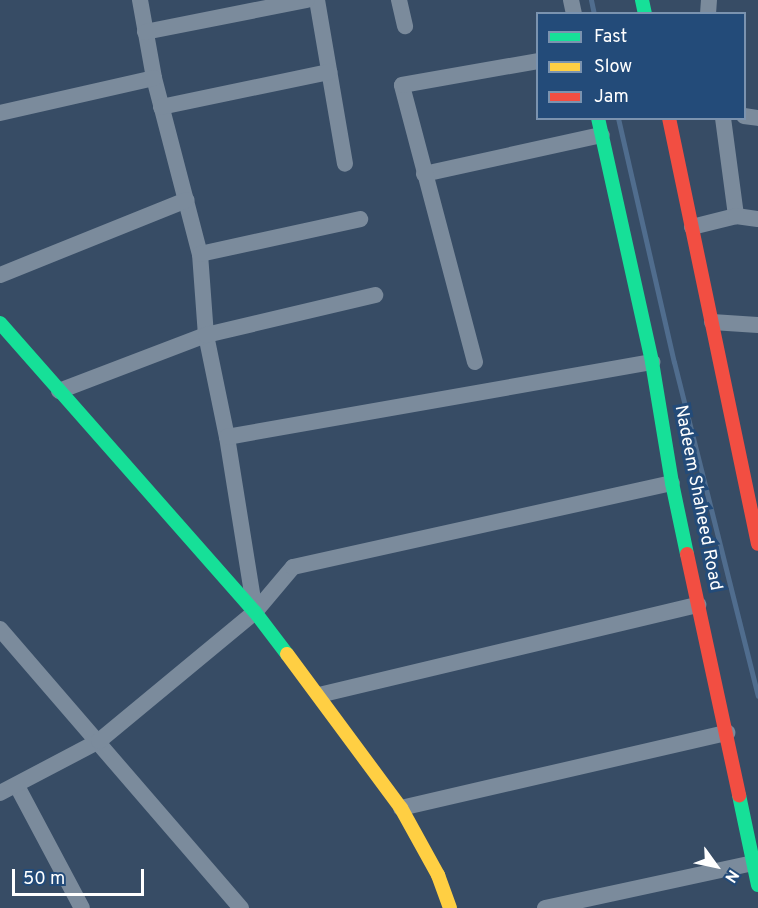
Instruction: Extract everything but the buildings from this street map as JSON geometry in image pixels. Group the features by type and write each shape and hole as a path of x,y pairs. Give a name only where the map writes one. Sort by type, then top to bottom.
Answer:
{"street":[{"path":"140,0 160,107 200,254 206,335 227,437 255,612"},
{"path":"145,32 307,0"},
{"path":"317,0 345,164"},
{"path":"399,0 405,26"},
{"path":"475,362 402,85 536,61"},
{"path":"160,107 329,72"},
{"path":"0,113 154,78"},
{"path":"669,120 712,322 752,490 758,544"},
{"path":"723,120 736,216"},
{"path":"424,174 600,127"},
{"name":"Nadeem Shaheed Road","path":"600,127 652,362 672,483 758,885"},
{"path":"0,275 187,200"},
{"path":"692,227 736,216 758,219"},
{"path":"200,254 360,219"},
{"path":"59,391 206,335 375,295"},
{"path":"712,322 758,325"},
{"path":"0,323 255,612 319,695 401,808 438,875 450,908"},
{"path":"227,437 652,362"},
{"path":"0,793 99,741 255,612 293,567 672,483"},
{"path":"319,695 698,605"},
{"path":"0,629 241,908"},
{"path":"401,808 727,734"},
{"path":"17,786 75,906"},
{"path":"545,908 753,863"}],"waterway":[{"path":"591,0 594,12"},
{"path":"618,120 674,362 758,696"}],"traffic: fast":[{"path":"642,0 645,12"},
{"path":"598,120 652,362 672,483 687,554"},
{"path":"0,323 255,612 287,654"},
{"path":"739,795 758,885"}],"traffic: slow":[{"path":"287,654 401,808 438,875 450,908"}],"traffic: jam":[{"path":"669,120 758,544"},
{"path":"687,554 739,795"}]}
